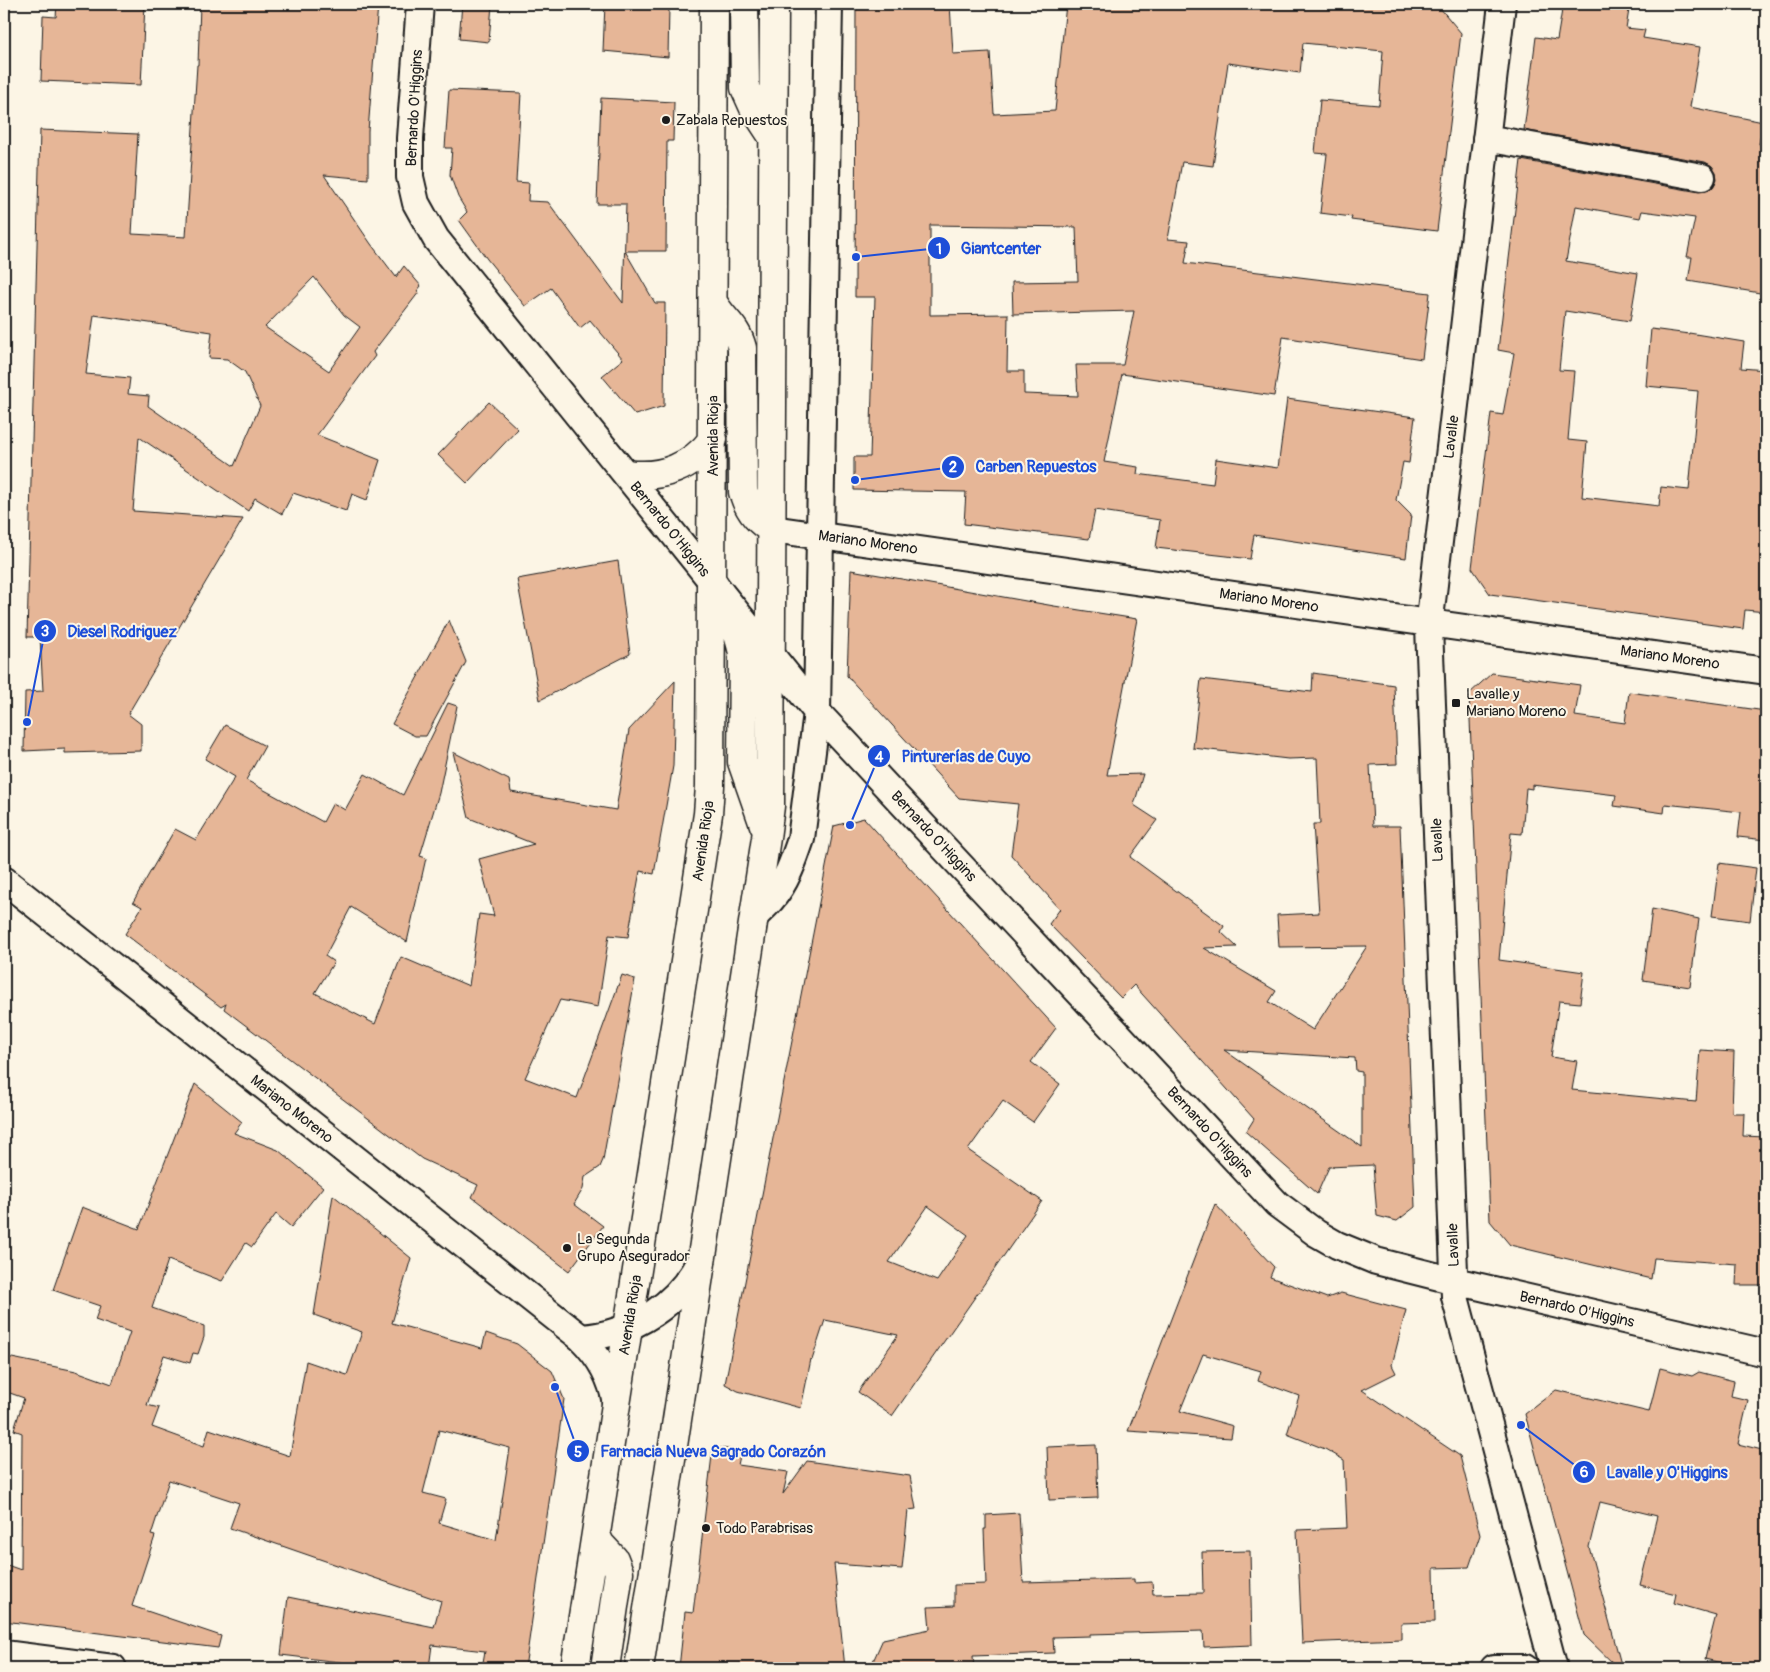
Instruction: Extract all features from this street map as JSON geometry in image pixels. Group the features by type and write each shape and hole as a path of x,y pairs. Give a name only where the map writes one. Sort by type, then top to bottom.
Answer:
{"main road":[{"name":"Avenida Rioja","path":"575,1668 708,814 711,777 714,4"},
{"path":"744,4 745,88 754,108 773,137"},
{"path":"639,1668 770,806 774,4"},
{"path":"714,302 718,312 735,329 742,348 743,492 753,513 772,529"},
{"path":"627,474 654,475 675,470 699,454 713,439"},
{"path":"712,581 722,594 734,621 743,653 742,762 758,806 766,838"},
{"path":"596,1535 600,1544 614,1559 619,1572 605,1668"}],"street":[{"name":"Bernardo O'Higgins","path":"420,4 410,138 410,177 416,203 436,240 627,474 817,712 1277,1204 1316,1233 1359,1255 1454,1281 1766,1353"},
{"path":"754,917 779,890 797,851 817,712 829,4"},
{"name":"Lavalle","path":"1502,4 1429,623 1455,1297 1554,1668"},
{"path":"1486,138 1702,176"},
{"name":"Mariano Moreno","path":"772,529 1766,671"},
{"name":"Mariano Moreno","path":"4,880 581,1338 603,1366 612,1387 616,1404"},
{"path":"581,1338 594,1337 643,1321 664,1306 682,1288 697,1268 702,1255"},
{"path":"4,1654 113,1668"},
{"path":"1494,1668 1525,1668"}],"building":[{"path":"57,4 145,4 141,85 41,81 43,16 56,17"},
{"path":"200,4 378,4 368,131 368,179 324,175 396,277 404,266 421,286 417,291 419,292 373,352 375,356 317,435 380,460 367,500 352,494 346,511 293,493 282,514 255,498 248,511 139,437 133,511 243,519 128,714 141,724 141,751 65,753 65,749 24,751 25,692 43,691 40,637 27,637 40,130 138,134 132,234 186,237 198,65","holes":["314,277 344,315 360,327 329,371 265,327","94,315 212,332 209,358 227,359 245,372 260,406 234,466 148,406 149,396 128,394 130,378 86,374"]},
{"path":"462,4 492,4 489,42 459,39"},
{"path":"605,4 639,4 669,7 668,57 603,51"},
{"path":"856,4 950,4 953,54 990,52 994,114 1055,111 1066,4 1400,4 1440,8 1461,33 1437,231 1351,220 1352,217 1320,213 1327,154 1315,153 1320,100 1379,105 1383,51 1303,43 1300,73 1228,63 1213,166 1182,162 1168,239 1189,241 1185,263 1430,293 1422,359 1283,337 1274,396 1122,374 1104,462 1138,467 1137,474 1213,484 1216,459 1278,468 1287,399 1415,417 1409,463 1403,462 1396,500 1411,515 1406,558 1254,535 1250,559 1156,548 1160,520 1095,510 1089,539 964,524 966,492 854,490 854,457 870,457 875,297 855,297","holes":["930,225 1076,227 1078,281 1012,282 1013,314 1134,311 1123,365 1076,365 1078,396 1024,394 1024,371 1007,371 1008,314 930,315"]},
{"path":"1563,4 1630,4 1626,28 1645,30 1643,38 1700,47 1690,107 1763,122 1759,144 1766,145 1766,294 1688,281 1692,257 1687,257 1695,218 1642,211 1640,218 1576,206 1566,261 1638,273 1630,321 1565,311 1559,370 1574,371 1568,440 1587,442 1582,497 1659,506 1661,487 1689,490 1698,391 1646,386 1651,329 1744,342 1741,368 1766,370 1766,612 1745,610 1743,629 1490,594 1472,568 1491,413 1503,415 1514,353 1498,350 1521,160 1699,192 1707,191 1713,187 1717,179 1716,172 1712,166 1705,162 1524,130 1536,37 1557,40"},
{"path":"449,90 521,93 516,182 529,183 528,201 548,202 623,303 626,204 597,204 601,98 674,102 673,141 667,141 666,251 625,251 655,303 665,303 664,406 635,415 602,376 623,359 590,320 580,328 551,288 525,306 487,259 459,220 467,212 458,197 450,175 452,148 445,148"},
{"path":"489,402 518,429 467,483 438,455"},
{"path":"618,561 630,654 540,700 517,579"},
{"path":"851,570 1137,619 1107,775 1143,774 1134,805 1157,820 1130,857 1224,926 1221,932 1237,947 1204,948 1276,991 1269,1002 1313,1030 1367,946 1279,947 1277,915 1319,913 1313,824 1320,824 1317,758 1288,759 1193,748 1201,679 1312,692 1313,673 1394,685 1397,764 1370,765 1373,826 1400,826 1415,1207 1397,1221 1377,1216 1373,1165 1329,1167 1317,1194 1246,1132 1254,1119 1134,985 1121,998 1049,924 1060,909 1011,855 1018,804 959,798 847,676","holes":["1224,1050 1355,1058 1356,1071 1362,1072 1362,1147"]},
{"path":"449,620 466,662 426,736 415,736 392,724"},
{"path":"1492,673 1580,685 1575,716 1625,723 1629,692 1766,711 1766,840 1738,837 1741,812 1665,804 1664,813 1614,806 1616,795 1532,785 1532,789 1526,788 1522,834 1511,833 1499,960 1584,972 1580,1003 1559,1001 1551,1057 1577,1061 1572,1090 1696,1102 1700,1050 1734,1052 1732,1113 1744,1113 1743,1136 1766,1137 1766,1285 1736,1285 1737,1264 1654,1258 1651,1279 1510,1245 1490,1221 1469,694"},
{"path":"675,681 673,766 654,874 640,871 628,937 609,935 598,1007 560,1000 525,1078 577,1098 622,975 635,979 603,1160 600,1167 585,1177 583,1189 574,1204 603,1226 569,1271 472,1197 478,1185 422,1159 224,1009 226,1004 221,1007 125,934 142,907 133,902 175,829 196,840 235,777 205,759 225,725 265,746 246,780 323,822 333,803 345,810 365,774 403,795 448,703 457,706 439,793 420,856 426,858 407,942 351,907 325,956 334,962 315,993 375,1024 401,957 469,986 479,914 494,916 479,859 534,844 469,818 453,752 509,780 511,792 616,810 629,730"},
{"path":"864,818 1056,1028 1031,1062 1060,1084 1033,1122 1003,1101 968,1150 1042,1201 892,1416 858,1392 898,1335 825,1320 811,1359 801,1408 738,1391 725,1384 834,826","holes":["928,1206 968,1235 937,1281 889,1262"]},
{"path":"1719,863 1756,868 1750,921 1712,916"},
{"path":"1652,909 1699,919 1690,987 1643,980"},
{"path":"195,1084 242,1122 234,1133 278,1150 323,1187 291,1227 276,1214 252,1247 246,1243 222,1281 168,1260 152,1308 204,1326 204,1337 198,1354 193,1353 190,1363 164,1355 147,1405 159,1408 152,1427 204,1446 209,1429 290,1456 306,1361 347,1375 362,1332 314,1315 333,1195 411,1258 392,1323 482,1348 486,1333 517,1344 552,1371 564,1399 525,1668 482,1668 485,1651 432,1645 429,1668 389,1668 281,1655 288,1597 434,1627 441,1601 230,1528 239,1503 169,1480 151,1535 155,1536 132,1606 221,1636 218,1648 4,1621 4,1564 21,1570 22,1433 14,1430 24,1398 7,1392 7,1357 76,1371 112,1384 130,1332 95,1320 100,1306 53,1290 82,1207 139,1229","holes":["439,1430 510,1448 496,1540 439,1523 446,1499 423,1493"]},
{"path":"1215,1204 1274,1267 1270,1277 1327,1298 1341,1293 1406,1310 1392,1365 1396,1373 1362,1390 1460,1456 1480,1535 1469,1567 1434,1568 1435,1622 1401,1623 1401,1639 1302,1643 1297,1530 1347,1528 1344,1460 1325,1449 1287,1434 1299,1396 1258,1381 1261,1371 1203,1354 1180,1411 1233,1426 1231,1438 1128,1431"},
{"path":"1660,1368 1692,1376 1699,1372 1734,1381 1731,1396 1748,1400 1738,1444 1766,1451 1766,1668 1742,1668 1705,1659 1716,1615 1674,1603 1676,1594 1640,1585 1657,1516 1600,1502 1589,1547 1622,1668 1618,1668 1584,1635 1525,1414 1556,1390 1649,1412"},
{"path":"1096,1445 1098,1498 1049,1500 1047,1447"},
{"path":"713,1447 741,1451 738,1465 788,1472 783,1494 807,1461 910,1476 916,1509 908,1510 902,1569 834,1564 845,1668 679,1668 685,1612 693,1613"},
{"path":"1019,1513 1023,1582 1134,1579 1134,1583 1152,1582 1153,1594 1203,1593 1202,1552 1250,1551 1252,1645 1204,1647 1203,1631 1090,1634 1090,1636 1053,1637 1054,1653 973,1656 974,1668 870,1668 883,1639 930,1629 928,1607 954,1606 954,1585 986,1584 984,1529 986,1529 986,1515"}],"place":[{"name":"Zabala Repuestos","path":"666,120"},
{"name":"Giantcenter","path":"856,257"},
{"name":"Carben Repuestos","path":"855,480"},
{"name":"Lavalle y Mariano Moreno","path":"1456,703"},
{"name":"Diesel Rodriguez","path":"27,722"},
{"name":"Pinturerías de Cuyo","path":"850,825"},
{"name":"La Segunda Grupo Asegurador","path":"567,1248"},
{"name":"Farmacia Nueva Sagrado Corazón","path":"555,1387"},
{"name":"Lavalle y O'Higgins","path":"1521,1425"},
{"name":"Todo Parabrisas","path":"706,1528"}]}
